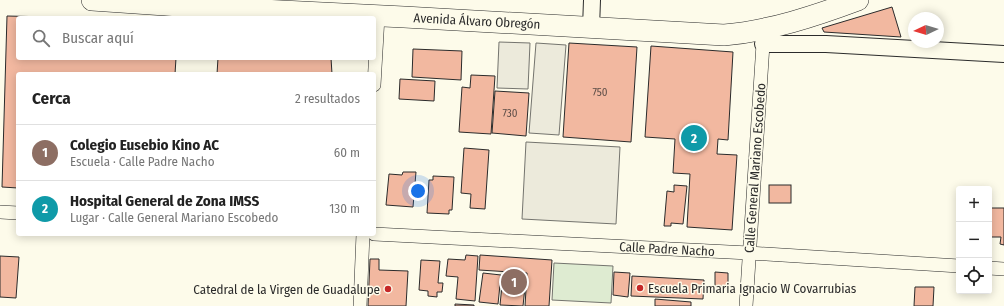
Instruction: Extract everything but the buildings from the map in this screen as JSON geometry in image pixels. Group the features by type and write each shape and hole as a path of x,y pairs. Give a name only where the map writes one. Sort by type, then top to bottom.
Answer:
{"highway":[{"name":"Avenida Álvaro Obregón","path":"92,0 724,35 743,33 763,37 858,0"}],"street":[{"path":"591,28 592,0"},
{"path":"376,50 378,16"},
{"path":"763,37 826,44 1004,54"},
{"name":"Calle General Mariano Escobedo","path":"746,306 763,37"},
{"path":"375,60 375,72"},
{"path":"0,212 16,213"},
{"name":"Calle Padre Nacho","path":"376,234 956,266"},
{"path":"360,306 363,236"},
{"path":"992,268 1004,269"}],"green space":[{"path":"554,263 613,266 611,303 552,300"}],"shaded area":[{"path":"499,42 530,43 528,89 497,88"},
{"path":"536,43 566,45 559,135 529,133"},
{"path":"526,142 620,147 616,224 522,219"}],"place":[{"name":"Hospital General de Zona IMSS","path":"694,138"},
{"name":"Colegio Eusebio Kino AC","path":"514,282"},
{"name":"Escuela Primaria Ignacio W Covarrubias","path":"640,288"},
{"name":"Catedral de la Virgen de Guadalupe","path":"388,289"}]}
